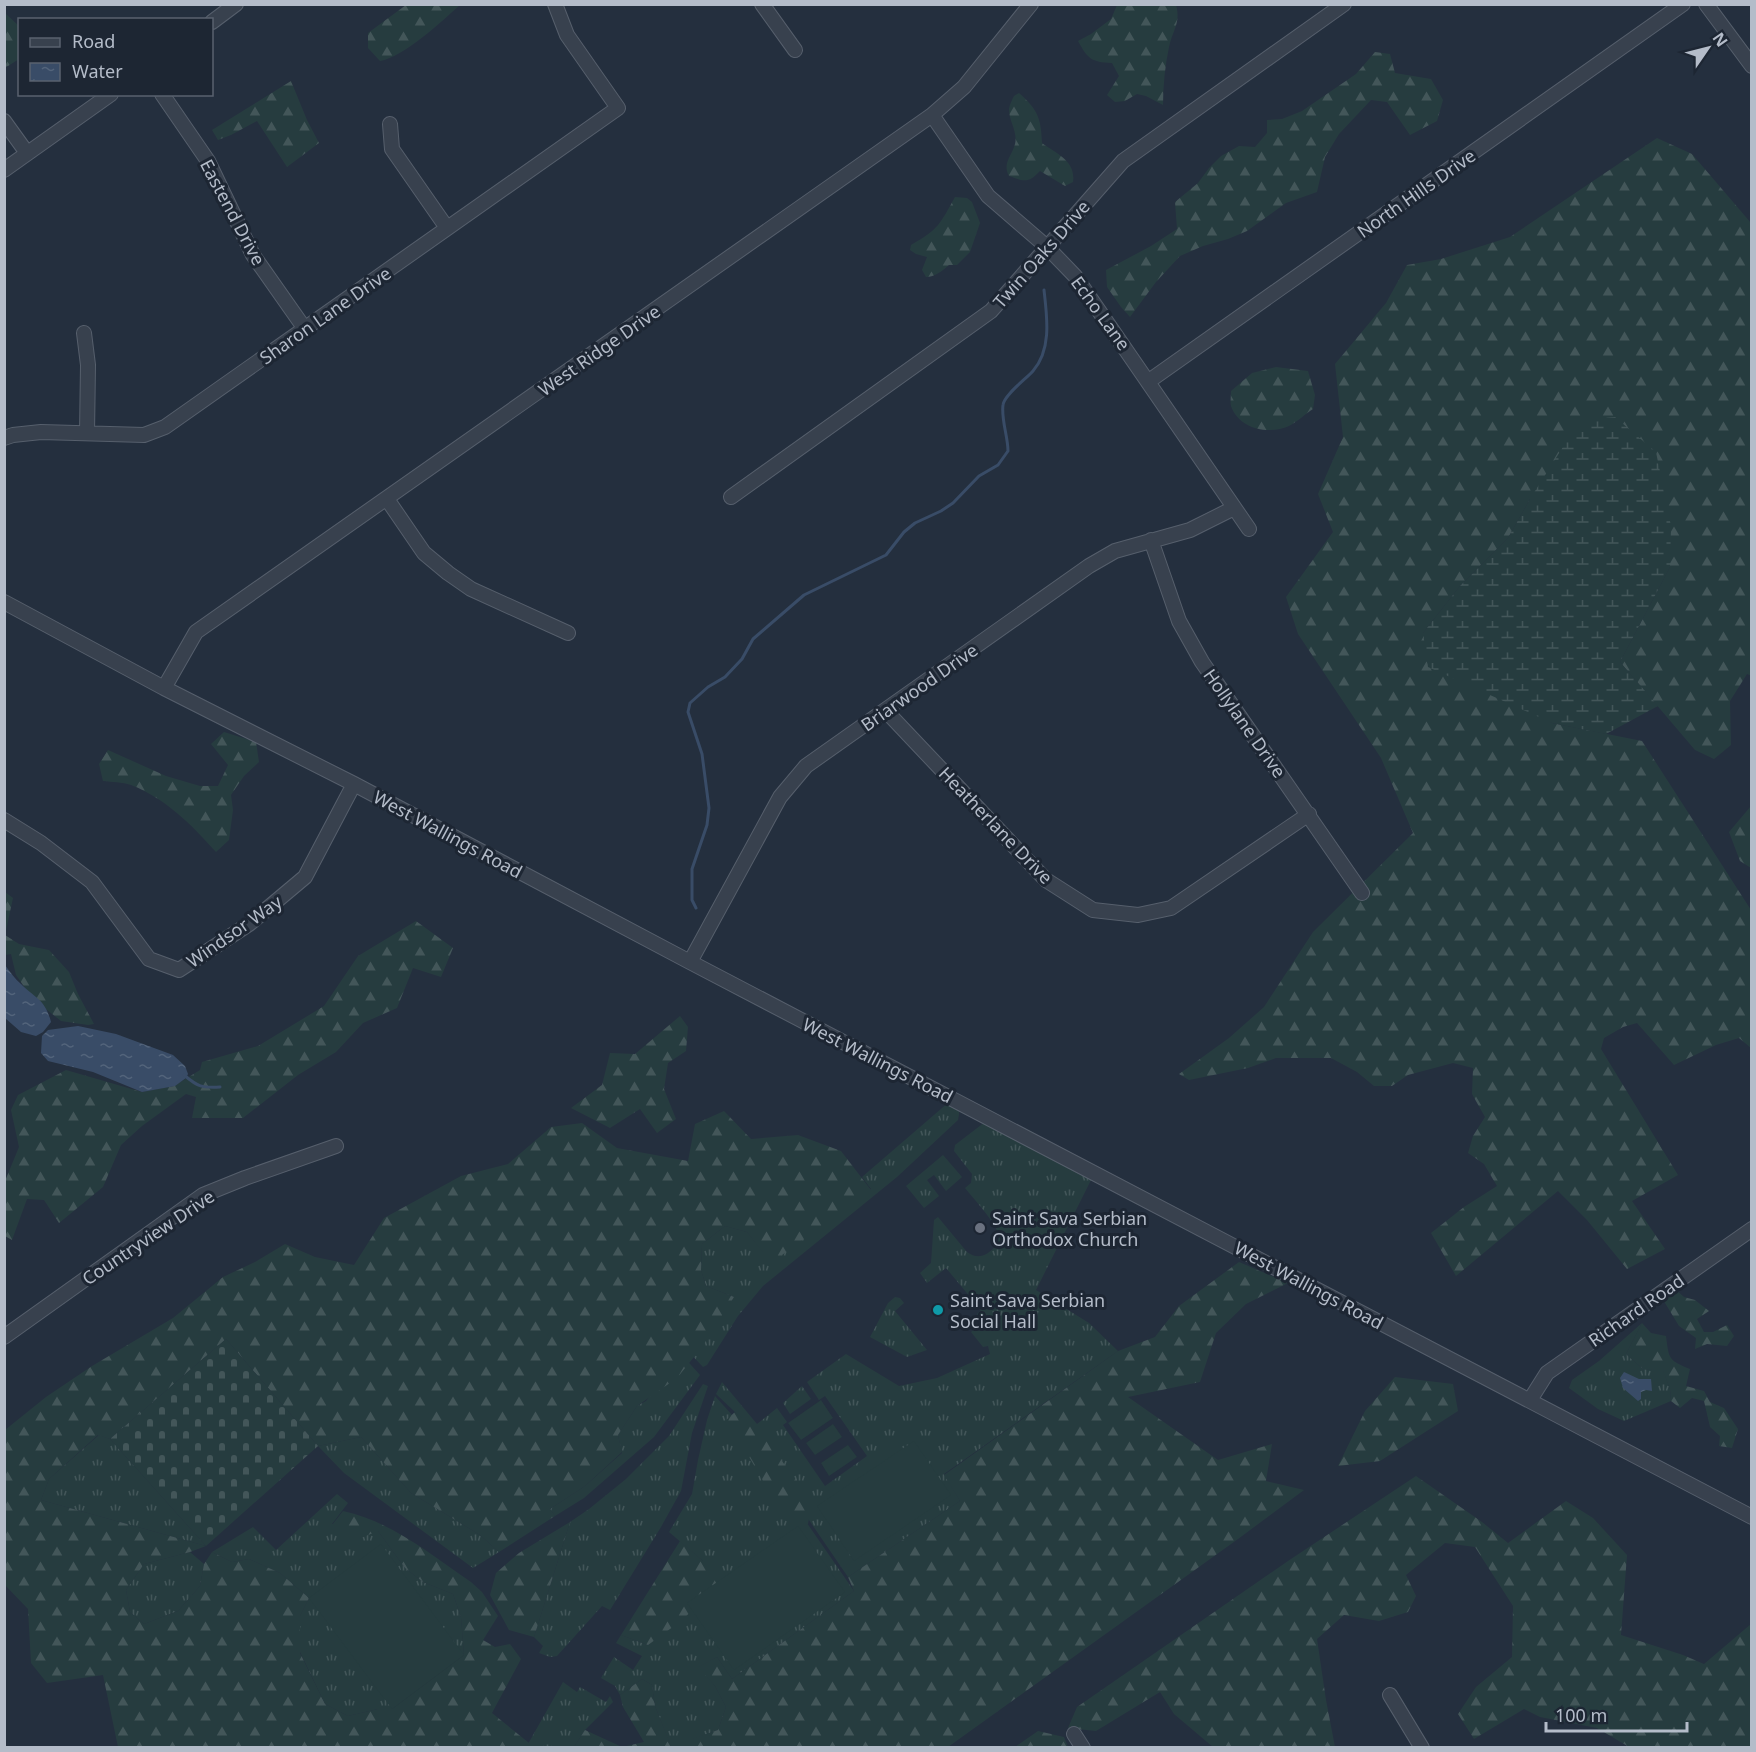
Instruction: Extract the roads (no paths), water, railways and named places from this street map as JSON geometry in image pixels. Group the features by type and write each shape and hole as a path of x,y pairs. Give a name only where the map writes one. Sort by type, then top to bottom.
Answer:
{"street":[{"path":"213,21 236,4"},
{"name":"Sharon Lane Drive","path":"4,438 41,432 144,435 165,427 618,108 567,35 555,4"},
{"path":"762,4 795,50"},
{"name":"West Ridge Drive","path":"164,688 196,632 932,115 964,87 1031,4"},
{"name":"Twin Oaks Drive","path":"731,497 991,311 1123,161 1344,4"},
{"name":"North Hills Drive","path":"1149,381 1683,4"},
{"path":"1706,4 1752,66"},
{"path":"4,170 108,96"},
{"name":"Eastend Drive","path":"163,96 208,160 253,255 305,329"},
{"name":"Echo Lane","path":"932,115 988,196 1047,247 1075,276 1249,530"},
{"path":"4,121 27,153"},
{"path":"390,124 392,149 447,228"},
{"path":"84,333 88,365 87,433"},
{"path":"387,499 424,553 448,573 471,590 568,633"},
{"name":"Briarwood Drive","path":"690,962 780,797 806,766 1115,550 1190,530 1234,508"},
{"name":"Hollylane Drive","path":"1151,540 1179,621 1202,662 1362,893"},
{"name":"West Wallings Road","path":"4,602 164,688 354,784 690,962 1752,1516"},
{"name":"Heatherlane Drive","path":"886,711 1046,880 1093,910 1138,915 1171,908 1309,814"},
{"name":"Windsor Way","path":"4,820 41,843 92,882 149,959 179,970 249,924 305,877 354,784"},
{"name":"Countryview Drive","path":"4,1337 203,1195 336,1146"},
{"name":"Richard Road","path":"1530,1400 1547,1373 1752,1229"},
{"path":"1390,1695 1422,1748"},
{"path":"1074,1734 1083,1748"}],"water":[{"path":"5,965 17,980 43,1004 49,1014 51,1022 43,1032 36,1036 21,1032 5,1018"},
{"path":"78,1026 116,1034 173,1055 185,1066 188,1074 175,1086 142,1092 93,1072 48,1061 41,1053 42,1036 48,1030"},
{"path":"1624,1372 1639,1379 1651,1379 1652,1391 1641,1392 1641,1399 1638,1401 1623,1388 1620,1378"}],"waterway":[{"path":"696,908 692,900 692,869 707,825 709,808 702,754 688,712 690,703 708,687 725,677 742,659 753,639 804,595 886,555 904,532 915,523 953,503 979,476 998,465 1008,451 1003,416 1004,401 1033,371 1046,343 1044,290"},
{"path":"184,1075 200,1086 220,1087"}],"place":[{"name":"Saint Sava Serbian Orthodox Church","path":"980,1228"},
{"name":"Saint Sava Serbian Social Hall","path":"938,1310"}]}
